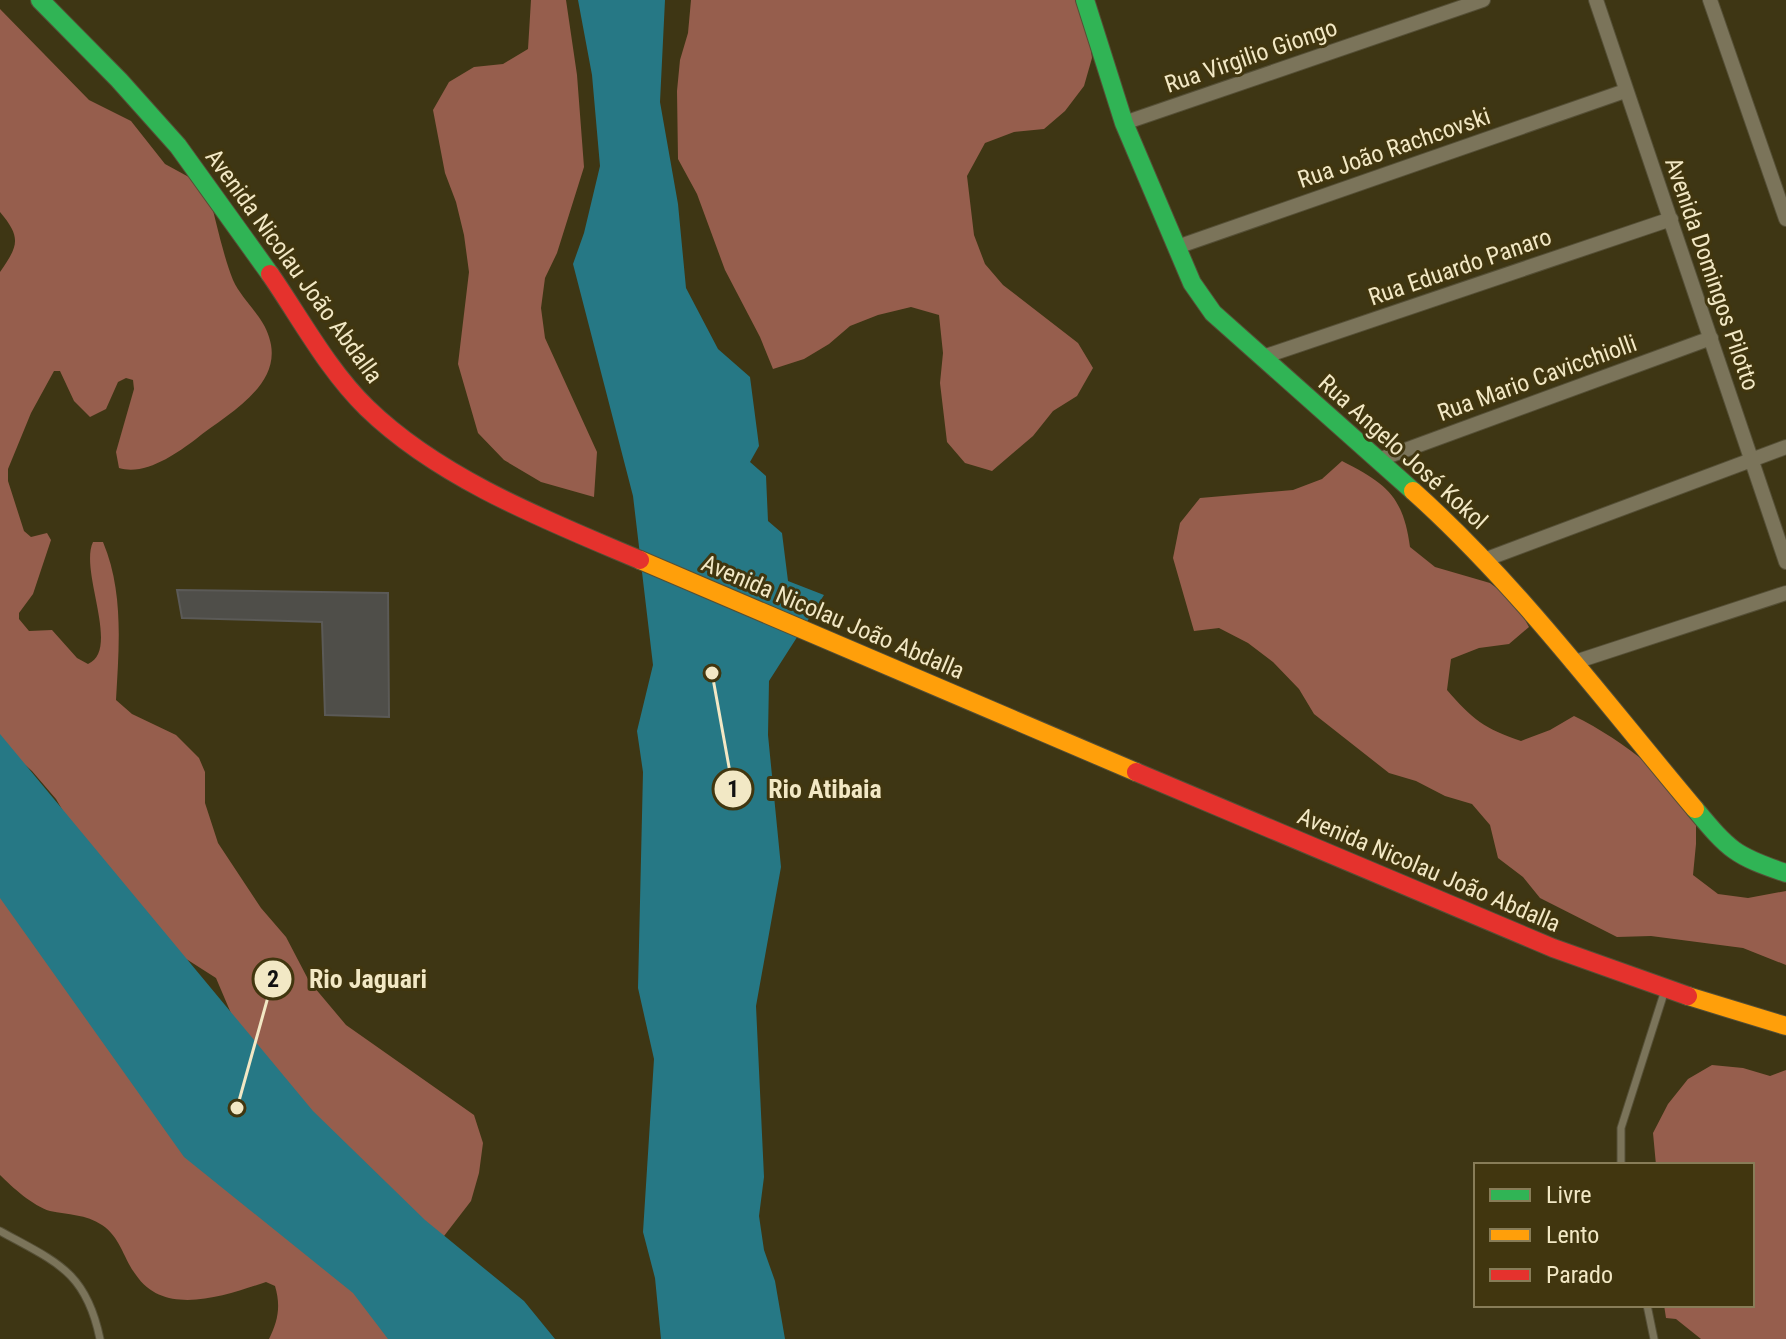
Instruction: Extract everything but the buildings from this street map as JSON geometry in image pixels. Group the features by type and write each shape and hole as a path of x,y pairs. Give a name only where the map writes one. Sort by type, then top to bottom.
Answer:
{"main road":[{"name":"Avenida Nicolau João Abdalla","path":"40,0 119,80 178,146 224,207 340,377 367,408 425,454 464,478 565,528 1524,936 1666,989 1786,1026"},
{"name":"Rua Angelo José Kokol","path":"1085,0 1124,123 1192,283 1213,313 1460,533 1724,844 1746,860 1786,873"}],"street":[{"name":"Rua Virgilio Giongo","path":"1124,123 1483,0"},
{"name":"Avenida Domingos Pilotto","path":"1596,0 1786,562"},
{"path":"1710,0 1786,219"},
{"name":"Rua João Rachcovski","path":"1177,247 1625,91"},
{"name":"Rua Eduardo Panaro","path":"1263,357 1671,219"},
{"name":"Rua Mario Cavicchiolli","path":"1378,460 1711,338"},
{"path":"1484,560 1786,447"},
{"path":"1572,663 1786,593"}],"lane":[{"path":"1621,1163 1621,1128 1666,989"},
{"path":"0,1231 51,1259 78,1282 95,1315 100,1339"},
{"path":"1647,1307 1654,1339"}],"shaded area":[{"path":"531,0 566,0 577,75 584,167 557,253 545,278 541,308 545,338 597,452 594,497 541,482 504,460 478,433 458,364 469,272 464,235 445,173 433,110 449,82 474,67 503,64 528,49"},
{"path":"691,0 1075,0 1088,28 1092,58 1084,86 1065,111 1044,129 1014,132 985,143 967,176 974,235 985,264 1003,285 1078,343 1093,368 1077,396 1053,411 1033,436 992,471 965,463 947,442 940,383 943,353 939,315 911,307 878,315 850,326 804,359 773,369 725,270 697,194 678,159 677,91"},
{"path":"0,9 89,100 131,121 165,164 208,191 233,280 266,329 272,354 269,370 261,384 237,408 170,457 150,466 129,470 119,468 116,452 134,389 133,380 126,378 118,382 106,409 90,417 74,401 60,371 54,371 31,413 8,469 8,481 24,531 31,537 47,533 51,540 33,594 19,613 19,619 29,631 52,630 77,658 88,664 97,656 101,643 100,627 90,555 93,542 103,542 117,600 116,700 132,714 176,735 199,758 205,772 205,803 218,843 261,908 286,937 309,981 346,1025 474,1115 483,1143 471,1201 434,1249 236,1025 216,978 169,948 91,859 56,799 32,771 0,742 0,272 15,242 12,229 0,212"},
{"path":"1342,461 1371,477 1390,494 1403,515 1410,547 1435,567 1490,583 1515,602 1529,627 1509,644 1479,648 1451,659 1447,690 1480,722 1521,741 1550,730 1574,716 1640,757 1696,810 1693,875 1718,894 1748,898 1786,891 1786,965 1743,948 1651,936 1617,937 1540,898 1523,877 1498,858 1490,825 1472,804 1389,773 1314,714 1299,689 1273,662 1248,643 1219,628 1194,631 1173,558 1180,523 1200,498 1293,490 1322,479"},
{"path":"0,830 422,1339 269,1339 278,1313 275,1286 266,1282 197,1300 163,1296 148,1288 136,1275 118,1242 102,1225 83,1217 43,1209 0,1175"},
{"path":"1712,1065 1743,1068 1770,1076 1786,1070 1786,1339 1701,1339 1676,1319 1666,1318 1664,1307 1754,1307 1754,1163 1656,1163 1653,1133 1668,1104 1688,1079"}],"water":[{"path":"578,0 665,0 660,102 678,204 686,288 718,349 750,377 759,446 750,462 766,476 768,521 782,533 788,581 824,595 769,681 768,735 781,867 756,1006 764,1177 759,1216 785,1339 661,1339 655,1278 643,1232 654,1059 638,988 643,772 637,731 653,665 633,496 573,264 600,166 592,75"},
{"path":"0,734 313,1111 425,1220 524,1301 555,1339 388,1339 353,1293 184,1157 0,898"}],"traffic: fast":[{"path":"40,0 119,80 178,146 270,274"},
{"path":"1085,0 1124,123 1192,283 1213,313 1413,491"},
{"path":"1695,809 1734,850 1755,862 1786,873"}],"traffic: slow":[{"path":"1413,491 1452,527 1524,604 1695,809"},
{"path":"640,560 1136,772"},
{"path":"1688,996 1786,1026"}],"traffic: jam":[{"path":"270,274 340,377 367,408 396,433 461,477 496,496 640,560"},
{"path":"1136,772 1553,948 1688,996"}],"place":[{"name":"Rio Atibaia","path":"712,673"},
{"name":"Rio Jaguari","path":"237,1108"}]}
